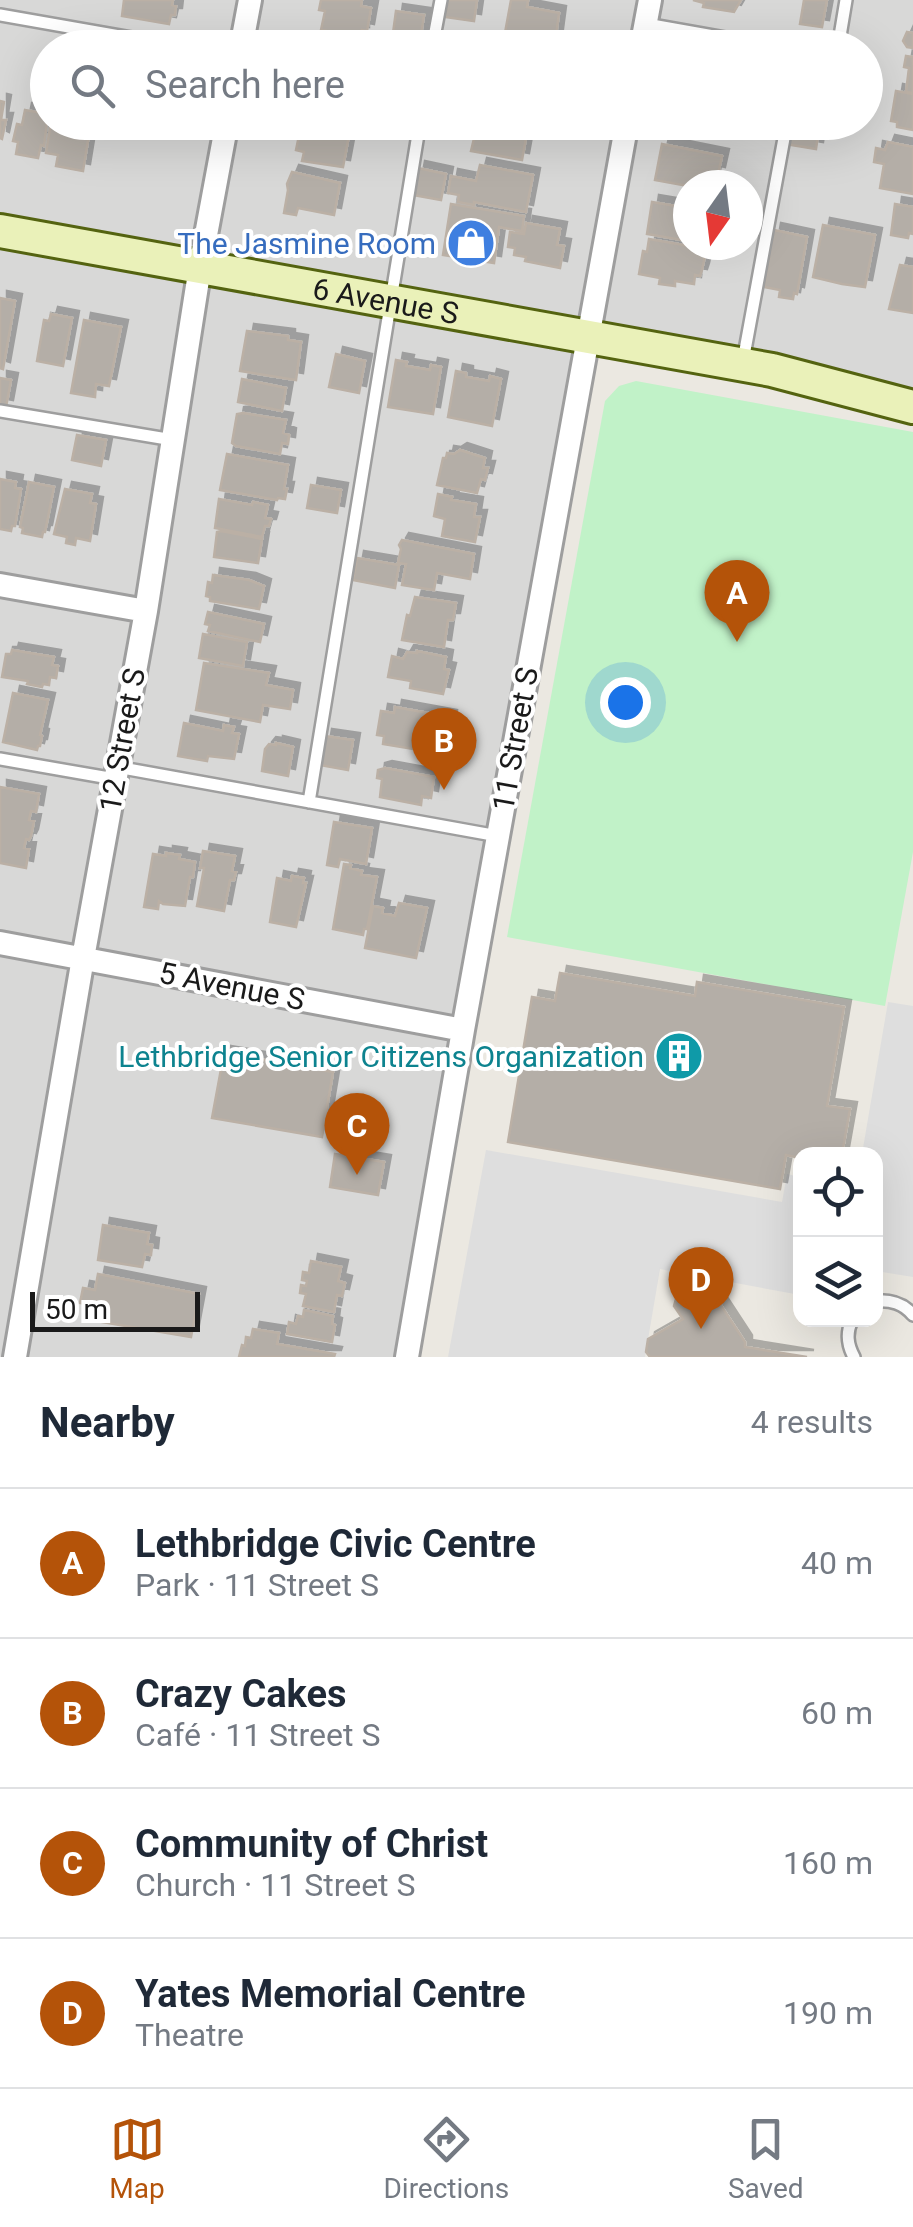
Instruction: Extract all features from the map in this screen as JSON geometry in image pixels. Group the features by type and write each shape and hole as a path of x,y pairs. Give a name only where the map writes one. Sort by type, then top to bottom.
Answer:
{"main road":[{"name":"6 Avenue S","path":"0,232 757,368 913,407"},
{"name":"6 Avenue S","path":"757,368 913,384"}],"street":[{"path":"244,30 250,0"},
{"path":"645,30 650,0"},
{"name":"12 Street S","path":"15,1357 15,1329 146,611 224,140"},
{"name":"11 Street S","path":"407,1357 625,140"},
{"path":"0,586 146,611"},
{"name":"5 Avenue S","path":"0,943 463,1030"}],"lane":[{"path":"435,30 440,0"},
{"path":"841,30 846,0"},
{"path":"0,15 85,30"},
{"path":"646,24 680,30"},
{"path":"309,802 417,140"},
{"path":"757,368 785,140"},
{"path":"0,411 173,440"},
{"path":"0,759 309,802 498,836"},
{"path":"883,1300 900,1304 913,1315"},
{"path":"850,1327 848,1345 854,1357"}],"shaded area":[{"path":"0,0 913,0 913,407 589,338 407,1357 0,1357"},
{"path":"888,1002 913,1006 913,1277 883,1272 883,1147 863,1147"},
{"path":"486,1150 782,1202 787,1174 793,1175 793,1294 660,1269 645,1357 448,1357"}],"green space":[{"path":"636,381 913,432 913,852 885,1006 507,937 605,401 619,386"}],"building":[{"path":"124,0 173,0 175,15 171,15 169,24 122,16"},
{"path":"321,0 362,0 361,6 371,8 367,30 321,30 325,11 319,10"},
{"path":"448,0 477,0 474,21 445,17"},
{"path":"511,0 528,0 527,7 559,13 557,30 506,30"},
{"path":"693,0 741,0 734,12 703,7 704,3"},
{"path":"804,0 827,0 822,27 800,24"},
{"path":"396,11 424,15 422,30 393,30"},
{"path":"907,32 913,33 913,48 903,41"},
{"path":"906,56 913,57 913,93 906,92"},
{"path":"896,91 913,94 913,130 897,127 897,122 891,121"},
{"path":"0,101 4,102 1,120 6,120 2,139 0,138"},
{"path":"25,110 30,111 30,140 45,140 38,158 16,154 18,142 13,141 17,124 22,125"},
{"path":"48,140 88,140 83,171 56,166 58,155 46,153"},
{"path":"298,140 348,140 343,167 302,161 304,152 296,150"},
{"path":"474,140 526,140 522,160 471,151"},
{"path":"786,140 817,140 816,149 785,144"},
{"path":"888,142 913,147 913,194 880,188 884,164 874,162 876,148 885,150"},
{"path":"662,144 722,156 719,170 673,170 673,183 655,180"},
{"path":"480,165 533,175 526,212 458,202 459,195 448,193 451,176 476,181"},
{"path":"418,168 446,174 441,200 413,195"},
{"path":"292,172 340,183 334,215 298,208 296,215 284,213"},
{"path":"652,202 673,206 673,238 647,234"},
{"name":"The Jasmine Room","path":"451,204 524,216 522,231 499,227 494,263 443,255"},
{"path":"895,204 913,207 913,234 909,233 908,238 891,235"},
{"path":"526,223 560,229 557,245 564,246 560,268 514,255 515,248 508,247 510,232 524,234"},
{"path":"823,225 875,235 865,287 813,277"},
{"path":"774,230 807,237 793,299 779,297 780,290 764,287"},
{"path":"649,239 673,243 673,260 704,260 700,276 695,275 694,284 659,284 660,278 639,274 643,251 647,252"},
{"path":"900,265 913,267 913,313 889,309"},
{"path":"0,298 15,301 3,369 0,368"},
{"path":"51,314 72,318 63,366 37,361 44,320 49,321"},
{"path":"84,320 121,327 109,386 96,384 95,397 71,393"},
{"path":"247,331 288,336 288,340 301,342 296,380 240,371"},
{"path":"336,354 365,361 359,393 329,387"},
{"path":"396,360 430,370 431,365 441,367 433,414 388,407"},
{"path":"456,371 466,373 466,377 501,379 492,426 448,417"},
{"path":"0,378 11,380 6,407 0,406"},
{"path":"242,379 286,388 282,411 238,402"},
{"path":"237,414 286,420 283,433 289,435 288,444 282,443 280,454 232,443"},
{"path":"77,435 106,440 101,466 72,460"},
{"path":"460,450 485,458 483,468 488,468 477,493 437,485 443,458"},
{"path":"227,454 288,465 285,499 220,490"},
{"path":"0,479 16,482 15,488 21,489 11,531 0,529"},
{"path":"29,482 54,487 42,537 22,533 20,527"},
{"path":"311,485 341,490 337,513 307,508"},
{"path":"65,489 92,494 90,503 96,504 90,541 76,538 75,545 66,543 67,537 54,534"},
{"path":"438,494 476,504 474,517 480,517 475,542 442,536 445,519 434,516"},
{"path":"219,499 268,505 265,518 271,519 262,537 215,528"},
{"path":"217,532 262,539 258,563 214,557"},
{"path":"402,540 474,554 470,579 437,573 434,590 402,585 406,564 398,563"},
{"path":"357,558 399,565 395,588 353,580"},
{"path":"213,575 264,586 259,609 210,601 206,596"},
{"path":"415,597 456,603 453,620 448,620 444,647 402,640"},
{"path":"208,612 264,624 260,642 208,631"},
{"path":"203,634 247,642 243,666 199,658"},
{"path":"12,650 54,657 52,665 58,666 56,678 50,677 49,685 42,687 2,677 6,654"},
{"path":"407,652 446,657 444,669 449,670 443,694 410,688 411,681 388,677 392,656 403,659"},
{"path":"204,663 269,673 266,685 293,690 290,709 263,705 260,722 196,710"},
{"path":"13,693 48,700 37,750 3,742"},
{"path":"395,707 450,717 444,754 383,744 384,736 377,735 381,711 394,713"},
{"path":"184,723 223,731 224,725 234,727 232,733 239,734 234,759 208,756 207,761 178,756"},
{"path":"325,736 353,740 348,770 320,765"},
{"path":"276,743 293,747 288,776 262,771 265,749"},
{"path":"378,770 434,777 431,798 422,796 421,805 380,797 382,779 377,778"},
{"path":"0,787 39,794 36,812 31,811 29,820 34,821 31,836 24,848 29,849 26,868 0,863"},
{"path":"334,822 372,828 366,864 340,859 338,867 327,865"},
{"path":"203,851 235,856 232,871 236,872 234,880 230,880 224,911 197,906"},
{"path":"166,853 195,862 185,906 159,901 158,909 144,907 153,854"},
{"path":"344,864 362,871 361,875 377,877 363,935 333,929"},
{"path":"292,876 304,878 306,883 296,927 270,922 277,878 291,881"},
{"path":"399,903 427,908 416,958 365,948 373,906 395,916"},
{"name":"Lethbridge Senior Citizens Organization","path":"560,973 695,996 697,982 844,1007 827,1106 850,1109 843,1147 793,1147 793,1156 786,1155 780,1189 508,1142 532,997 555,1001"},
{"path":"224,1053 333,1072 322,1137 212,1118"},
{"path":"335,1154 384,1162 378,1195 330,1187"},
{"path":"103,1225 149,1233 151,1255 145,1254 142,1267 98,1260"},
{"path":"311,1261 341,1267 338,1281 345,1283 342,1296 337,1295 334,1312 303,1306 306,1294 300,1293 301,1285 306,1286 307,1281 302,1280 303,1272 309,1273"},
{"path":"98,1274 199,1294 191,1337 90,1320 93,1305 80,1303 83,1288 95,1290"},
{"path":"681,1295 718,1301 745,1347 807,1357 650,1357 646,1352 648,1339 683,1319 674,1306"},
{"path":"304,1310 333,1316 332,1342 287,1334 289,1322 296,1324"},
{"path":"253,1329 279,1333 277,1344 335,1354 239,1357"}],"place":[{"name":"The Jasmine Room","path":"471,243"},
{"name":"Lethbridge Civic Centre","path":"737,642"},
{"name":"Crazy Cakes","path":"444,790"},
{"name":"Lethbridge Senior Citizens Organization","path":"679,1056"},
{"name":"Community of Christ","path":"357,1175"},
{"name":"Yates Memorial Centre","path":"701,1329"}]}
